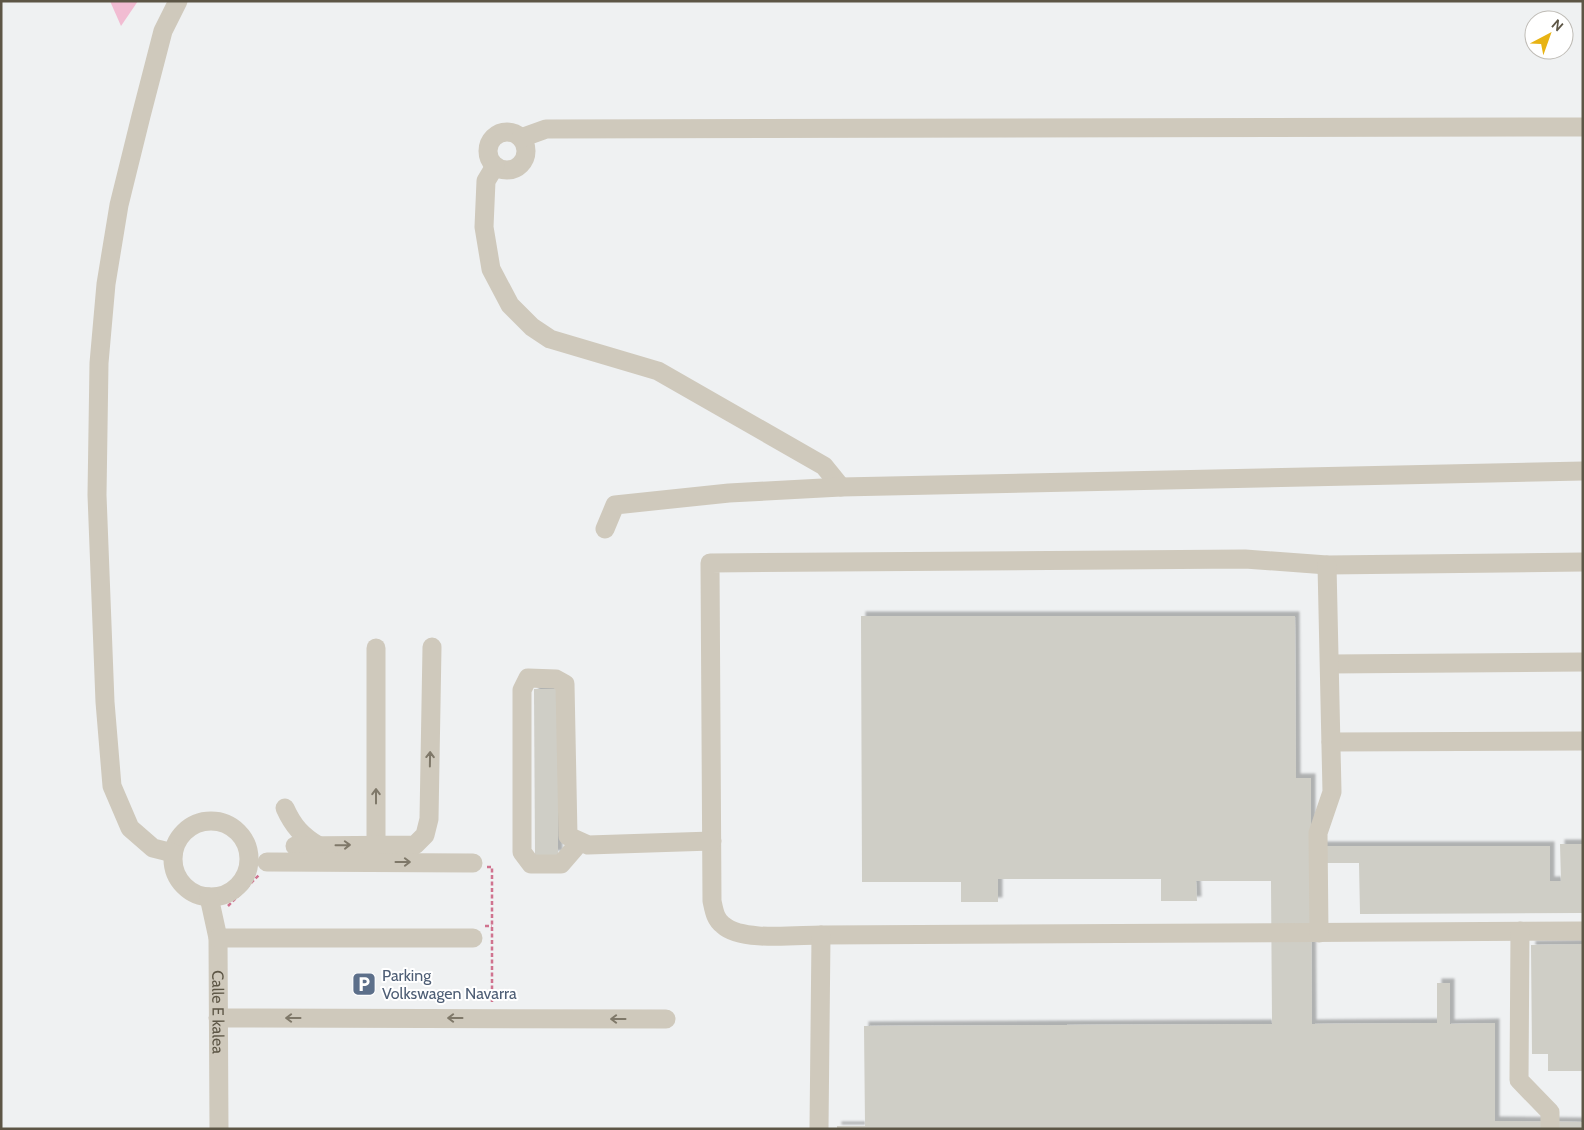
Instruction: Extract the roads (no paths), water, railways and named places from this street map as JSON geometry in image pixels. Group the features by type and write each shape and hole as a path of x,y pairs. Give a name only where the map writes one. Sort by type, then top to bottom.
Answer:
{"street":[{"path":"173,854 153,848 130,828 112,786 105,702 97,495 98,363 106,284 119,206 143,107 163,31 178,1"},
{"path":"521,138 546,129 1583,128"},
{"path":"507,131 514,132 521,138 526,147 526,154 520,166 507,170 495,166 488,154 490,141 495,136 507,131"},
{"path":"495,166 486,181 484,227 491,269 510,305 532,327 550,339 658,371 824,466 841,487"},
{"path":"606,529 615,505 730,493 841,487 1583,471"},
{"path":"1583,562 1327,565 1245,559 710,563 712,901 715,916 723,926 736,934 1583,931"},
{"path":"1319,933 1318,833 1332,792 1327,565"},
{"path":"294,846 415,845 425,834 429,820 432,647"},
{"path":"376,648 376,845"},
{"path":"1330,664 1583,662"},
{"path":"580,842 561,864 531,864 522,852 522,690 528,678 556,678 565,684 568,836 588,845 712,841"},
{"path":"1331,742 1583,741"},
{"path":"285,808 292,824 306,838 319,846"},
{"path":"205,821 218,821 239,832 246,843 249,856 248,869 243,880 234,890 222,896 209,897 197,894 186,887 178,877 174,866 173,854 177,842 184,832 194,825 205,821"},
{"path":"265,867 478,865"},
{"name":"Calle E kalea","path":"209,897 218,938 219,1129"},
{"path":"1520,931 1519,1080 1550,1112 1550,1129"},
{"path":"819,1129 821,935"},
{"path":"218,938 480,938"},
{"path":"218,1018 666,1019"}],"place":[{"name":"Parking Volkswagen Navarra","path":"364,984"}]}
